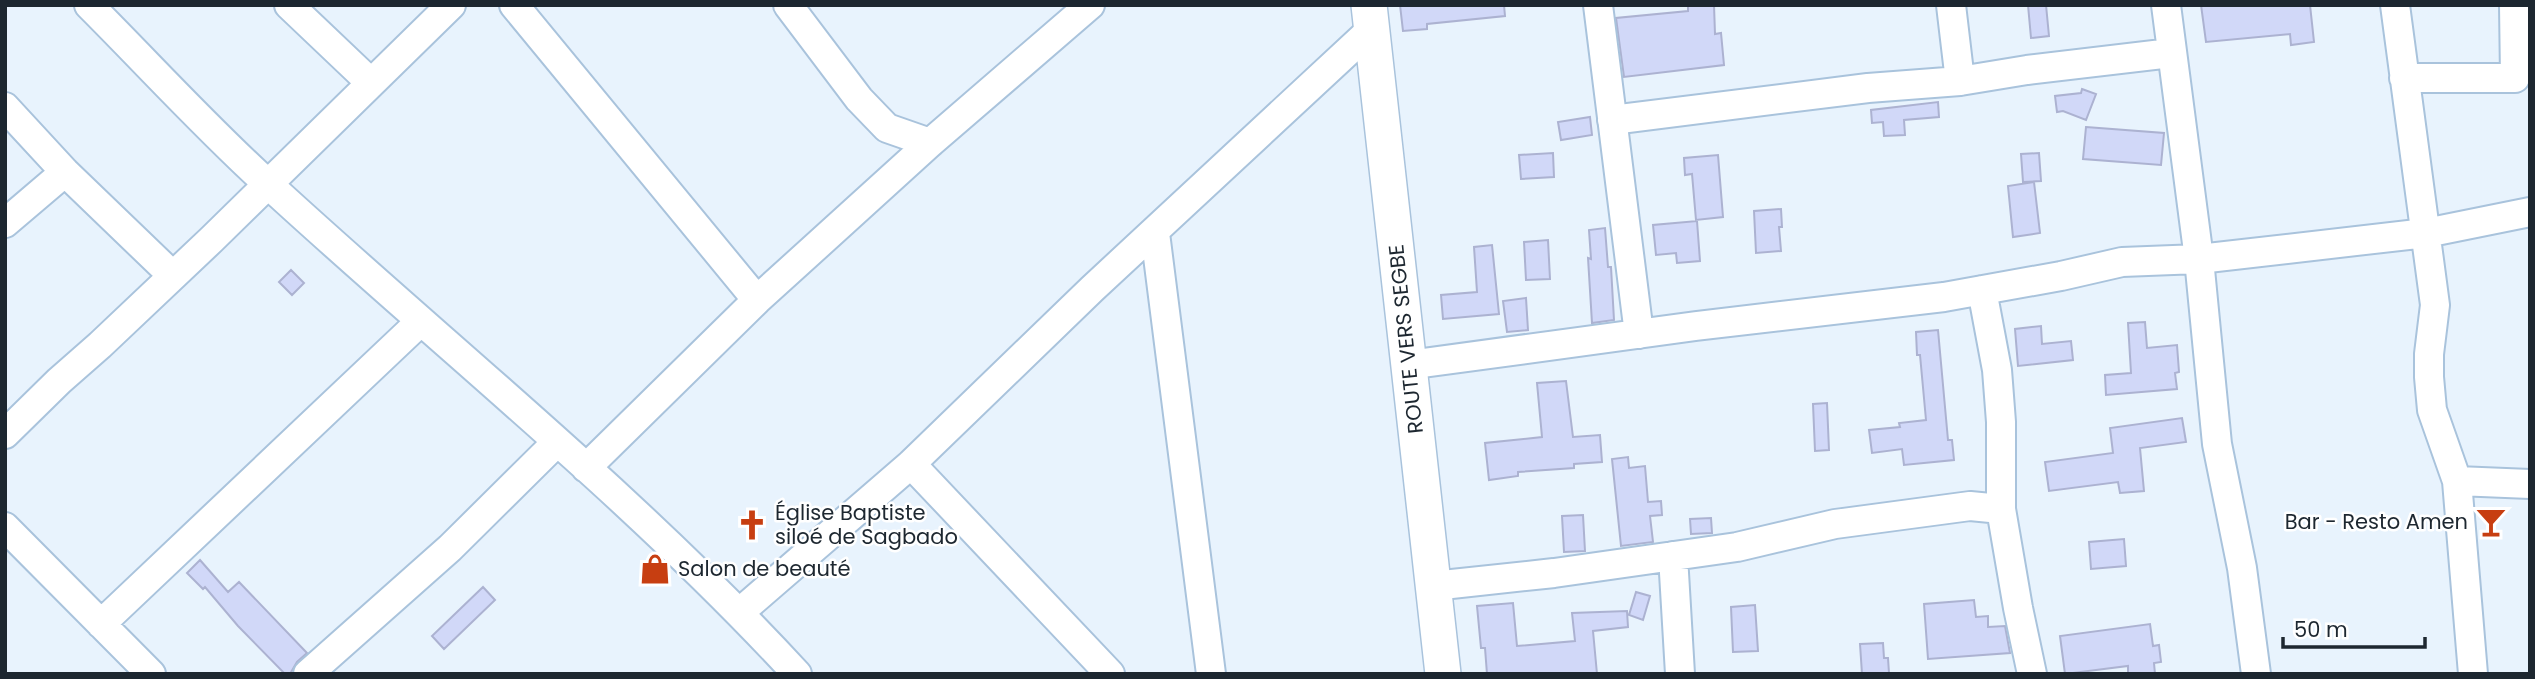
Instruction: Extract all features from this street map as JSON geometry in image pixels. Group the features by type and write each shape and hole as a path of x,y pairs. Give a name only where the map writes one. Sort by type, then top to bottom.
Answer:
{"main road":[{"name":"ROUTE VERS SEGBE","path":"1370,17 1443,674"}],"street":[{"path":"89,5 266,183 586,468 740,612 797,674"},
{"path":"289,5 370,82"},
{"path":"5,435 451,5"},
{"path":"514,5 757,300"},
{"path":"789,5 859,99 887,128 930,143"},
{"path":"1598,5 1639,334"},
{"path":"1951,5 1960,81"},
{"path":"2166,5 2199,259 2217,444 2242,568 2256,674"},
{"path":"2395,5 2435,305 2428,354 2432,410 2457,481 2473,674"},
{"path":"2404,78 2515,78 2515,5"},
{"path":"586,468 757,300 1077,10"},
{"path":"740,612 911,464 1091,289 1155,233 1370,17"},
{"path":"1612,121 1868,88 1960,81 2171,53"},
{"path":"5,107 65,172 172,275"},
{"path":"5,223 65,172"},
{"path":"1408,365 1464,355 1944,297 2122,262 2199,259 2426,233 2530,212"},
{"path":"1155,233 1211,674"},
{"path":"1982,290 1997,370 2001,422 2001,509 2032,674"},
{"path":"101,624 421,321"},
{"path":"307,674 450,548 557,442"},
{"path":"911,464 1101,671"},
{"path":"2457,481 2530,484"},
{"path":"1433,586 1554,573 1737,547 1835,524 1970,506 2001,509"},
{"path":"5,527 151,674"},
{"path":"1672,556 1680,674"}],"building":[{"path":"1400,5 1504,5 1505,16 1427,24 1427,29 1403,31"},
{"path":"1688,5 1714,5 1715,34 1721,33 1724,65 1624,77 1616,18 1688,11"},
{"path":"2028,5 2046,5 2049,36 2031,38"},
{"path":"2201,5 2310,5 2314,42 2291,45 2290,34 2206,42"},
{"path":"2082,89 2096,94 2086,120 2063,111 2057,112 2055,96 2081,93"},
{"path":"1938,102 1939,117 1904,120 1905,135 1884,136 1883,122 1872,123 1871,110"},
{"path":"1590,117 1592,135 1561,140 1558,122"},
{"path":"2086,127 2164,133 2161,165 2083,159"},
{"path":"1553,153 1554,177 1521,179 1519,155"},
{"path":"2039,153 2041,181 2023,182 2021,154"},
{"path":"1718,155 1723,217 1696,220 1692,174 1685,175 1684,158"},
{"path":"2034,182 2040,233 2013,237 2008,186"},
{"path":"1781,209 1781,251 1756,253 1754,211"},
{"path":"1697,221 1700,261 1677,263 1676,253 1656,255 1653,225"},
{"path":"1605,228 1608,267 1611,267 1614,320 1592,323 1589,230"},
{"path":"1548,240 1550,279 1526,280 1524,242"},
{"path":"1492,245 1499,314 1443,319 1441,295 1477,292 1474,247"},
{"path":"291,270 304,283 292,295 279,282"},
{"path":"1526,298 1528,330 1507,332 1503,301"},
{"path":"2145,322 2147,348 2177,345 2177,389 2106,395 2105,375 2131,373 2128,323"},
{"path":"2041,326 2042,344 2071,341 2073,360 2018,366 2015,329"},
{"path":"1938,330 1948,440 1952,440 1954,460 1904,465 1902,449 1872,453 1869,430 1900,427 1899,423 1926,420 1916,332"},
{"path":"1566,381 1573,437 1600,435 1602,462 1574,464 1574,468 1518,472 1518,476 1489,480 1485,443 1542,437 1537,383"},
{"path":"1827,403 1829,450 1815,451 1813,404"},
{"path":"2182,418 2186,442 2140,448 2144,491 2120,493 2118,482 2049,491 2045,462 2113,453 2110,428"},
{"path":"1628,457 1629,468 1645,466 1648,502 1661,501 1662,515 1650,516 1653,542 1621,546 1612,459"},
{"path":"1583,515 1585,551 1564,552 1562,516"},
{"path":"1711,518 1712,533 1691,534 1690,519"},
{"path":"2124,539 2126,566 2091,569 2089,542"},
{"path":"200,560 228,592 239,582 307,653 297,662 290,674 285,674 238,626 205,587 203,589 187,573"},
{"path":"483,587 495,600 444,649 432,636"},
{"path":"1636,592 1650,596 1643,620 1629,615"},
{"path":"1974,600 1976,617 1988,616 1988,627 2005,626 2010,653 1928,659 1924,604"},
{"path":"1513,603 1517,646 1575,641 1572,613 1627,611 1628,627 1593,631 1597,674 1487,674 1485,648 1481,648 1477,606"},
{"path":"1755,605 1758,651 1733,652 1731,607"},
{"path":"2150,624 2153,646 2159,645 2161,662 2154,663 2155,674 2128,674 2128,666 2065,674 2060,636"},
{"path":"1883,643 1889,673 1862,674 1860,644"}],"place":[{"name":"Bar - Resto Amen","path":"2491,522"},
{"name":"Église Baptiste siloé de Sagbado","path":"752,525"},
{"name":"Salon de beauté","path":"655,569"}]}
